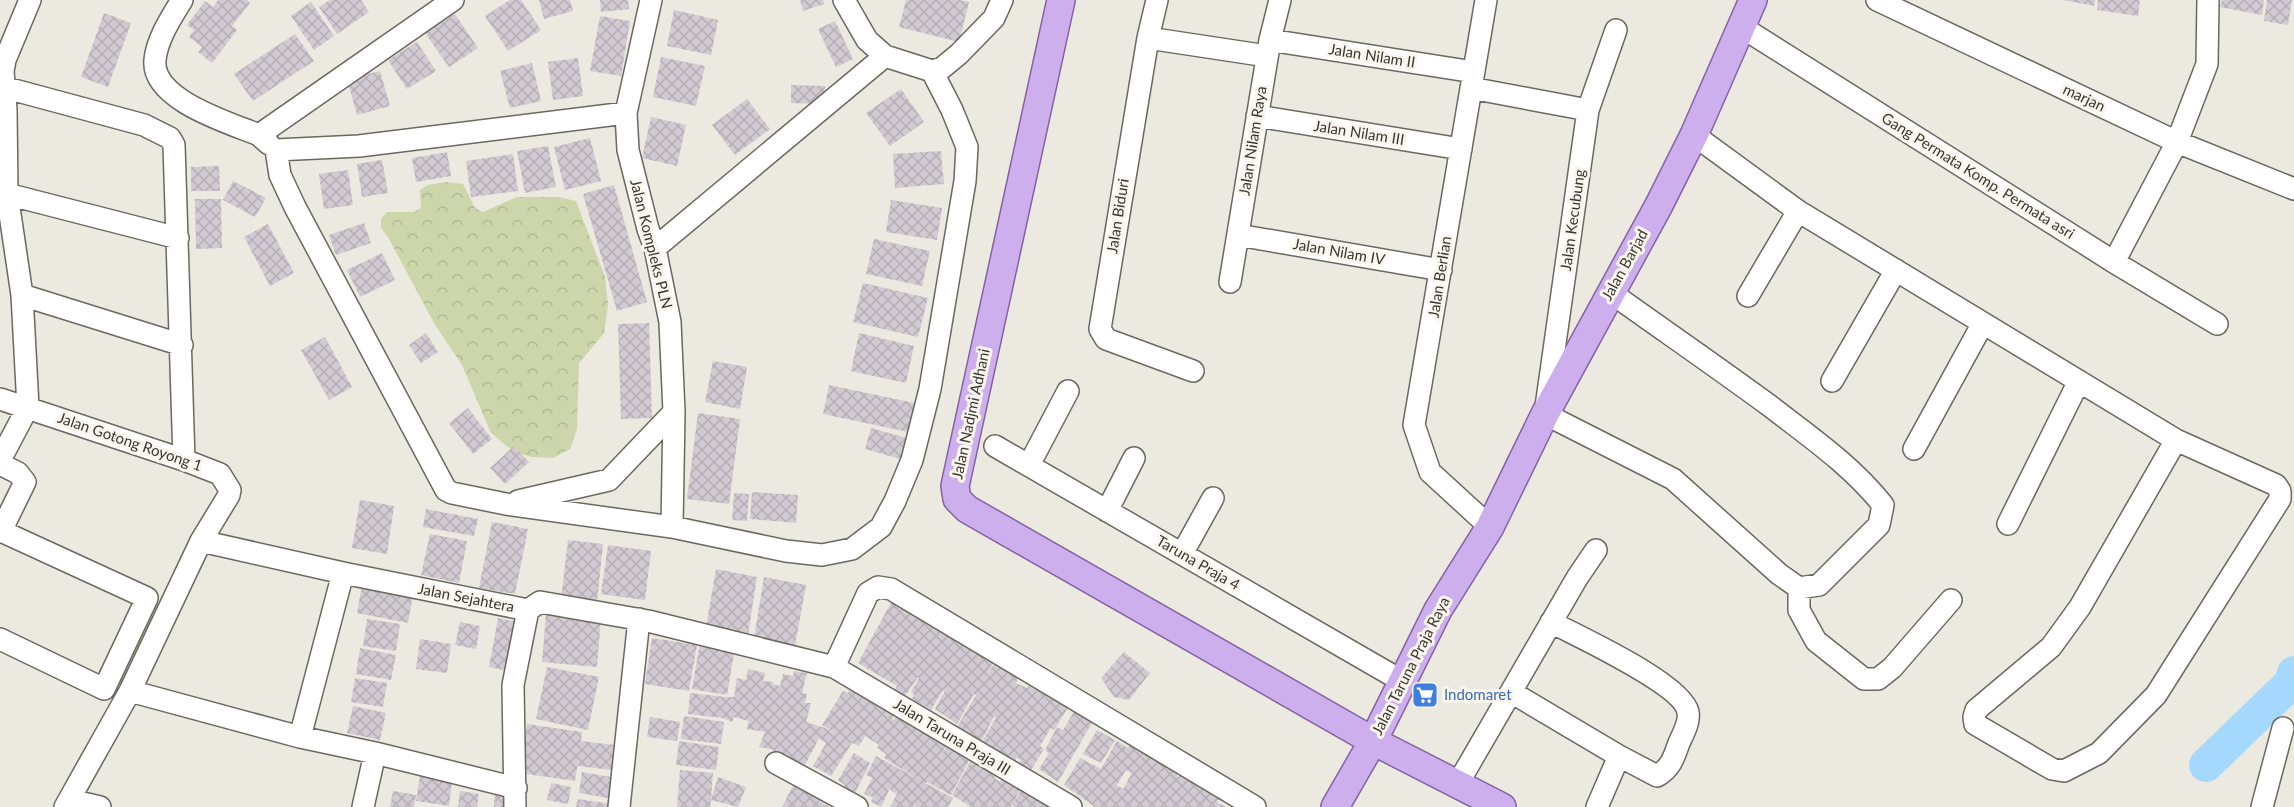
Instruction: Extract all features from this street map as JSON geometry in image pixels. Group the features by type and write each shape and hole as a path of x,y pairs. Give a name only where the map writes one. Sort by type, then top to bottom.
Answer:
{"main road":[{"name":"Jalan Nadjmi Adhani","path":"1061,0 955,486 957,499 967,509 1373,741"},
{"name":"Jalan Barjad","path":"1490,527 1545,414 1659,205 1694,135 1753,0"},
{"name":"Jalan Taruna Praja Raya","path":"1335,807 1373,741 1438,610 1490,527"},
{"path":"1373,741 1502,807"}],"street":[{"path":"0,460 28,407 22,295 7,194 3,87 5,60 30,0"},
{"path":"182,0 160,41 154,61 157,74 167,91 184,102 259,135 276,150 280,175 295,207 444,487 452,493 506,504 672,527 786,551 822,555 852,549 880,527 895,501 912,460 930,389 965,181 967,147 952,110 932,71"},
{"path":"259,135 453,0"},
{"name":"Jalan Kompleks PLN","path":"651,0 626,113 628,150 655,248 670,322 675,412 672,527"},
{"path":"844,0 867,39 885,56 932,71 942,68 959,54 994,18 1002,0"},
{"name":"Jalan Biduri","path":"1157,0 1148,38 1100,329 1106,339 1193,370"},
{"name":"Jalan Nilam Raya","path":"1230,282 1268,48 1280,0"},
{"name":"Jalan Berlian","path":"1486,0 1414,424 1430,472 1490,527"},
{"name":"marjan","path":"1877,0 2177,142 2294,189"},
{"path":"2114,262 2177,142 2207,64 2208,0"},
{"name":"Gang Permata Komp. Permata asri","path":"1740,26 2114,262 2217,324"},
{"name":"Jalan Kecubung","path":"1545,414 1588,110 1605,54 1616,30"},
{"name":"Jalan Nilam II","path":"1148,38 1268,48 1473,80 1588,110"},
{"path":"655,248 885,56"},
{"path":"3,87 144,125 170,138 175,150 184,460"},
{"path":"276,150 359,146 626,113"},
{"name":"Jalan Nilam III","path":"1257,116 1461,149"},
{"path":"1694,135 1798,211 2176,440 2276,485 2280,491 2280,498 2156,695 2099,753 2064,771 2052,769 1975,724 1974,717 1977,710 2051,646 2080,607 2176,440"},
{"path":"7,194 178,238"},
{"path":"1748,296 1798,211"},
{"name":"Jalan Nilam IV","path":"1238,235 1441,270"},
{"path":"1832,381 1896,270"},
{"path":"1545,414 1673,479 1779,574 1799,588 1819,585 1879,525 1883,505 1865,483 1829,451 1733,379 1610,292"},
{"path":"22,295 182,345"},
{"path":"1914,449 1983,323"},
{"path":"2008,524 2079,381"},
{"path":"1029,465 1068,391"},
{"name":"Jalan Gotong Royong 1","path":"0,399 220,474 230,490 229,495 201,541"},
{"path":"506,504 609,480 675,412"},
{"name":"Taruna Praja 4","path":"994,446 1402,681"},
{"path":"1107,511 1134,458"},
{"path":"0,464 18,473 25,482 0,532 147,598 104,689 0,639"},
{"path":"1182,554 1214,498"},
{"path":"100,807 68,803 129,691 201,541"},
{"name":"Jalan Sejahtera","path":"201,541 343,573 528,610 540,602 639,619 834,667"},
{"path":"1457,785 1576,578 1596,550"},
{"path":"300,737 343,573"},
{"path":"834,667 868,593 878,587 891,589 1255,807"},
{"path":"1799,588 1799,610 1816,641 1864,679 1878,679 1892,668 1951,600"},
{"path":"129,691 300,737 375,753 516,798 513,685 528,610"},
{"path":"619,807 639,619"},
{"path":"1511,692 1657,776 1668,770 1688,721 1688,711 1682,700 1644,671 1551,622"},
{"name":"Jalan Taruna Praja III","path":"834,667 1071,807"},
{"path":"2262,807 2283,728"},
{"path":"363,807 375,753"},
{"path":"1597,807 1619,756"},
{"path":"776,763 856,807"}],"green space":[{"path":"446,182 463,184 475,208 483,212 517,197 559,197 576,201 605,277 608,305 604,333 579,363 577,429 570,449 553,458 532,457 514,452 491,433 462,365 435,325 381,228 381,219 387,212 413,212 421,208 420,190 428,185"}],"building":[{"path":"218,0 247,0 250,3 232,26 237,30 212,63 198,52 202,47 189,37 194,30 187,25 205,1 213,7"},
{"path":"330,0 361,0 369,12 337,34 319,7"},
{"path":"510,0 521,0 541,30 508,51 485,16"},
{"path":"539,0 570,0 573,11 544,19"},
{"path":"600,0 628,0 629,9 601,12"},
{"path":"800,0 823,0 824,4 803,11"},
{"path":"906,0 969,2 959,42 899,27"},
{"path":"2063,0 2095,0 2094,6"},
{"path":"2098,0 2140,0 2138,16 2097,10"},
{"path":"2222,0 2264,0 2262,15 2220,7"},
{"path":"2267,0 2292,0 2288,25 2264,21"},
{"path":"311,2 334,36 314,50 291,16"},
{"path":"674,10 718,20 711,55 667,46"},
{"path":"104,13 131,23 108,87 81,77"},
{"path":"455,14 478,48 449,67 425,33"},
{"path":"600,16 630,21 621,76 590,71"},
{"path":"835,21 853,59 836,67 818,29"},
{"path":"295,34 314,61 253,101 234,74"},
{"path":"417,42 436,71 407,89 388,60"},
{"path":"661,57 705,66 696,106 653,97"},
{"path":"578,58 583,96 553,100 548,62"},
{"path":"532,63 541,101 510,108 500,71"},
{"path":"380,71 390,106 357,115 347,79"},
{"path":"791,85 825,86 824,104 791,103"},
{"path":"901,89 924,122 890,146 866,113"},
{"path":"747,99 770,129 735,155 712,125"},
{"path":"651,117 686,125 677,166 642,158"},
{"path":"590,138 601,181 565,190 554,147"},
{"path":"548,146 556,187 525,193 517,151"},
{"path":"941,151 944,184 895,188 893,154"},
{"path":"447,152 451,176 416,182 412,158"},
{"path":"513,154 518,191 471,197 466,161"},
{"path":"382,160 388,193 362,197 357,164"},
{"path":"219,166 220,191 191,191 191,167"},
{"path":"348,170 353,205 324,209 319,174"},
{"path":"233,181 266,198 255,217 223,200"},
{"path":"614,185 647,302 617,311 583,194"},
{"path":"195,199 221,199 222,248 196,249"},
{"path":"891,200 942,208 937,240 886,232"},
{"path":"364,223 371,243 336,255 329,235"},
{"path":"268,224 294,273 270,286 244,237"},
{"path":"874,239 930,251 922,286 866,274"},
{"path":"382,253 395,280 360,297 347,270"},
{"path":"863,283 928,298 918,337 853,322"},
{"path":"649,323 652,418 621,419 618,324"},
{"path":"426,333 438,352 421,363 409,345"},
{"path":"859,333 914,346 906,383 851,371"},
{"path":"325,337 352,387 329,400 301,350"},
{"path":"713,361 747,367 740,409 705,402"},
{"path":"829,385 914,403 908,432 823,414"},
{"path":"468,408 492,439 473,454 449,423"},
{"path":"698,413 740,419 729,504 687,499"},
{"path":"871,428 910,439 904,460 865,449"},
{"path":"514,446 529,462 505,484 490,468"},
{"path":"752,492 798,495 796,523 750,519"},
{"path":"734,493 749,494 747,521 732,520"},
{"path":"360,500 394,506 387,554 352,548"},
{"path":"426,509 478,519 474,536 423,527"},
{"path":"492,522 528,529 515,594 479,588"},
{"path":"430,534 467,541 459,583 421,575"},
{"path":"568,540 603,544 597,602 561,599"},
{"path":"608,545 651,551 645,600 601,594"},
{"path":"716,569 757,577 748,635 706,627"},
{"path":"764,577 806,585 795,645 754,638"},
{"path":"362,585 413,595 408,623 357,613"},
{"path":"892,601 993,662 985,678 995,662 1018,677 1016,683 1027,688 1029,686 1043,694 1045,692 1069,706 1054,730 1051,728 1040,746 1044,749 1031,770 1019,764 1021,761 1017,757 1015,761 982,742 996,718 994,716 981,742 957,727 976,695 974,694 957,724 935,709 945,691 943,690 931,710 912,699 914,694 911,692 918,677 905,696 894,691 897,686 858,663"},
{"path":"546,614 601,618 597,667 542,662"},
{"path":"498,618 523,623 514,672 489,667"},
{"path":"367,619 400,624 396,651 363,646"},
{"path":"460,622 480,626 476,649 455,645"},
{"path":"652,638 697,645 689,691 645,684"},
{"path":"420,639 451,644 447,673 416,669"},
{"path":"700,642 735,648 727,695 692,689"},
{"path":"360,648 396,655 391,680 356,674"},
{"path":"1124,652 1150,673 1129,700 1114,697 1101,678"},
{"path":"547,667 599,677 588,730 536,719"},
{"path":"748,669 765,673 763,681 773,682 780,686 783,674 793,676 794,671 807,673 802,693 807,694 805,703 811,703 806,722 825,728 839,736 822,725 843,691 848,693 850,689 858,694 860,689 881,700 877,706 883,710 886,707 896,712 892,718 894,720 899,710 948,741 939,759 950,740 972,755 951,795 925,783 953,798 948,807 915,807 915,803 913,807 890,807 897,794 890,788 881,807 871,802 873,797 864,794 872,778 866,775 876,756 920,780 884,758 886,754 877,748 879,745 865,736 859,746 852,743 831,776 813,766 826,743 819,738 802,771 772,757 774,750 759,747 765,732 747,729 749,721 734,717 732,722 723,718 688,714 690,693 734,697 737,678 746,680"},
{"path":"355,678 387,683 383,707 351,702"},
{"path":"353,706 386,713 380,740 347,733"},
{"path":"1075,710 1093,721 1058,782 1039,769 1049,753 1045,750 1057,727 1063,730"},
{"path":"684,716 724,722 721,744 681,739"},
{"path":"650,717 680,722 677,741 647,737"},
{"path":"527,724 582,732 581,741 623,746 620,771 578,766 579,757 575,781 520,773"},
{"path":"1097,730 1115,740 1101,763 1083,754"},
{"path":"679,741 719,747 716,770 676,765"},
{"path":"1117,741 1128,748 1130,745 1144,752 1140,760 1145,752 1178,771 1177,776 1179,777 1180,774 1233,802 1217,800 1226,807 1095,807 1064,785 1080,758 1101,769","holes":["1126,770 1132,773 1123,789 1117,785"]},
{"path":"854,753 870,763 854,795 843,789 845,785 838,780"},
{"path":"974,755 999,770 994,778 1000,782 1002,778 1020,789 1011,807 971,807 952,795"},
{"path":"421,770 453,774 449,806 416,801"},
{"path":"680,770 713,773 710,807 677,807"},
{"path":"582,772 617,778 614,799 579,793"},
{"path":"718,777 746,787 738,807 711,800"},
{"path":"797,778 824,793 819,801 830,807 782,807"},
{"path":"551,783 571,787 568,804 547,800"},
{"path":"1024,785 1030,789 1027,794 1032,797 1036,793 1058,807 1015,807 1012,805"},
{"path":"495,790 513,791 512,807 494,807"},
{"path":"393,791 416,795 414,807 390,807"},
{"path":"460,791 479,794 477,807 458,807"},
{"path":"578,799 617,805 616,807 576,807"}],"waterway":[{"path":"2206,765 2290,684 2294,673"}],"place":[{"name":"Indomaret","path":"1425,695"}]}
